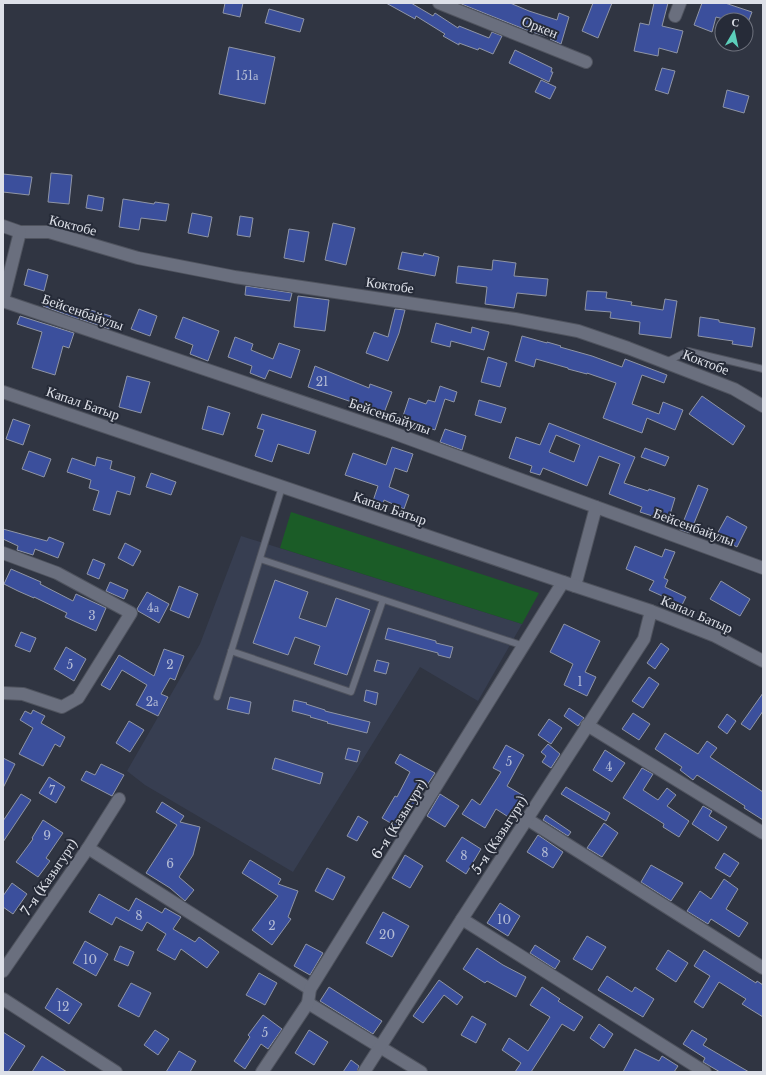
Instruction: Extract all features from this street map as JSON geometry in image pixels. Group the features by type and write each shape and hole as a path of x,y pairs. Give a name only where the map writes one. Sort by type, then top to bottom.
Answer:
{"street":[{"name":"Оркен","path":"439,3 586,62"},
{"path":"675,16 680,3"},
{"name":"Коктобе","path":"3,226 20,232 49,232 138,258 236,277 515,319 578,331 734,389 763,406"},
{"path":"3,301 20,232"},
{"name":"Бейсенбайулы","path":"3,301 388,431 763,568"},
{"name":"Капал Батыр","path":"3,392 651,611 716,636 763,661"},
{"name":"6-я (Казыгурт)","path":"262,1072 308,1003 310,989 524,646 569,584 596,507"},
{"path":"3,553 57,573 132,613 78,698 62,707 23,694 3,692"},
{"name":"5-я (Казыгурт)","path":"364,1072 462,918 644,639 651,611"},
{"path":"587,725 763,833"},
{"name":"7-я (Казыгурт)","path":"3,971 88,848 119,799"},
{"path":"527,819 763,968"},
{"path":"88,848 310,989"},
{"path":"462,918 705,1072"},
{"path":"3,999 116,1072"},
{"path":"308,1003 421,1072"}],"lane":[{"path":"665,363 688,351 763,369"},
{"path":"217,697 282,487"},
{"path":"260,560 524,646"},
{"path":"231,651 351,692 383,600"}],"shaded area":[{"path":"241,536 522,624 478,701 420,667 293,872 145,785 127,771 200,644"}],"green space":[{"path":"291,512 539,593 522,624 280,548"}],"building":[{"path":"225,3 243,3 240,17 223,13"},
{"path":"386,3 411,3 433,16 435,13 458,28 459,26 489,38 492,32 502,36 493,54 479,48 478,50 459,43 459,45 443,36 445,34 416,16 415,19"},
{"path":"459,3 510,3 557,20 559,13 569,17 561,44 550,39 551,38 529,31"},
{"path":"593,3 612,3 598,38 582,31"},
{"path":"654,3 668,3 662,26 683,31 677,53 659,48 658,56 634,51 640,23 649,25"},
{"path":"702,3 725,3 752,12 714,12 714,24 712,32 694,25"},
{"path":"269,9 304,19 300,32 265,23"},
{"path":"229,47 275,57 265,104 219,94"},
{"path":"515,50 552,68 551,72 553,72 549,82 509,63"},
{"path":"662,68 675,71 668,94 655,90"},
{"path":"541,80 556,87 550,99 535,92"},
{"path":"727,90 749,96 744,113 723,107"},
{"path":"51,173 72,175 69,204 48,202"},
{"path":"3,174 32,177 29,195 3,192"},
{"path":"88,195 104,198 102,211 86,208"},
{"path":"123,199 154,204 155,202 169,204 166,221 141,218 139,230 119,227"},
{"path":"192,213 212,217 208,237 188,233"},
{"path":"240,216 253,218 250,237 237,235"},
{"path":"333,223 355,228 346,265 325,260"},
{"path":"289,229 309,232 304,262 284,258"},
{"path":"402,252 423,256 424,253 439,257 435,276 398,269"},
{"path":"493,260 516,263 514,276 548,279 546,296 517,293 514,308 485,304 487,287 456,283 458,266 492,270"},
{"path":"28,269 48,275 44,291 24,285"},
{"path":"246,286 292,293 290,301 245,295"},
{"path":"587,291 607,292 606,298 632,302 631,305 663,310 665,299 677,301 671,338 639,334 640,322 610,318 611,312 585,310"},
{"path":"298,296 329,300 325,331 294,327"},
{"path":"45,299 80,313 78,319 43,306"},
{"path":"84,308 111,316 109,322 112,323 109,329 80,319"},
{"path":"139,309 157,316 150,336 131,329"},
{"path":"395,309 405,310 399,333 388,361 366,353 374,332 388,337"},
{"path":"20,316 74,333 69,348 63,346 55,375 32,368 42,332 17,324"},
{"path":"183,317 219,331 208,361 190,354 193,345 175,338"},
{"path":"700,317 755,328 752,347 732,344 733,341 698,336"},
{"path":"436,323 471,333 472,327 489,332 484,350 451,341 450,347 431,342"},
{"path":"522,336 561,346 560,347 592,356 622,367 625,359 667,375 664,383 642,375 632,404 659,414 663,402 683,410 675,430 647,418 642,433 603,418 616,383 587,373 536,359 534,367 515,361"},
{"path":"235,337 253,344 251,350 273,359 279,343 300,350 291,378 269,370 265,379 250,373 252,366 228,357"},
{"path":"488,357 507,363 500,387 481,382"},
{"path":"315,366 369,388 370,384 392,392 384,413 308,387"},
{"path":"127,376 150,382 141,413 119,407"},
{"path":"440,386 457,392 454,402 445,399 435,430 402,419 409,398 426,404 428,400 435,402"},
{"path":"702,396 745,426 733,445 689,414"},
{"path":"479,400 506,408 501,423 475,415"},
{"path":"208,406 230,413 223,435 202,429"},
{"path":"262,414 316,431 309,454 278,444 272,462 255,456 264,430 257,428"},
{"path":"13,419 30,425 23,445 6,439"},
{"path":"549,423 635,457 624,483 648,491 649,489 675,498 668,521 640,512 642,507 609,494 620,464 599,456 587,486 543,468 540,475 530,472 532,466 509,458 516,437 540,445","holes":["556,435 580,445 574,462 549,452"]},
{"path":"445,429 466,436 462,450 440,442"},
{"path":"392,447 413,454 407,472 395,468 389,487 409,495 404,509 384,500 383,504 373,501 378,486 345,475 353,453 386,465"},
{"path":"645,448 669,457 665,466 641,457"},
{"path":"29,451 51,459 44,477 22,469"},
{"path":"97,457 112,461 110,469 135,477 130,495 117,491 110,515 93,510 99,491 89,488 91,480 67,472 72,458 95,466"},
{"path":"151,473 176,482 171,495 146,487"},
{"path":"698,485 708,489 690,533 680,530"},
{"path":"727,516 747,527 737,547 716,536"},
{"path":"3,529 47,541 49,537 64,543 58,558 35,549 33,555 17,550 18,546 3,539"},
{"path":"125,543 141,551 133,566 118,558"},
{"path":"635,546 662,557 665,549 675,552 664,578 668,580 665,587 686,597 682,605 649,590 654,581 626,569"},
{"path":"93,559 105,564 99,579 87,574"},
{"path":"11,569 41,582 40,584 73,601 76,594 106,608 96,631 65,617 67,613 4,584"},
{"path":"275,580 308,592 299,618 326,627 336,598 370,610 347,675 314,664 320,646 295,637 288,655 253,643"},
{"path":"721,581 750,599 740,616 710,599"},
{"path":"110,582 128,590 124,599 106,591"},
{"path":"179,586 198,594 189,618 170,610"},
{"path":"147,592 169,604 159,623 137,609"},
{"path":"564,624 600,641 585,672 596,677 587,696 564,685 573,664 550,652"},
{"path":"388,628 453,647 450,658 438,655 438,653 385,639"},
{"path":"21,632 36,638 30,652 15,646"},
{"path":"661,643 669,649 655,669 647,663"},
{"path":"66,647 86,659 74,681 54,669"},
{"path":"164,649 184,656 175,680 170,678 161,694 168,697 158,716 136,705 147,685 122,670 110,690 101,685 119,655 154,676"},
{"path":"377,660 389,663 386,674 374,671"},
{"path":"649,677 659,684 643,708 632,701"},
{"path":"366,690 378,693 376,705 364,701"},
{"path":"763,693 763,711 750,730 741,724"},
{"path":"230,697 251,702 249,714 227,709"},
{"path":"294,700 307,703 306,704 325,711 370,722 367,733 327,723 328,722 310,717 311,716 292,711"},
{"path":"569,708 584,718 578,726 564,716"},
{"path":"33,710 45,716 41,723 65,737 60,747 55,744 43,766 19,754 33,728 20,720 25,711 31,714"},
{"path":"633,713 650,724 639,740 622,729"},
{"path":"727,714 736,721 727,734 718,727"},
{"path":"549,719 562,728 551,744 538,735"},
{"path":"129,721 144,730 130,752 116,743"},
{"path":"665,733 698,754 707,741 717,748 710,757 763,792 763,820 744,808 745,806 697,775 693,780 680,770 682,767 655,749"},
{"path":"548,744 560,754 551,768 542,762 546,756 541,752"},
{"path":"506,745 524,755 507,786 524,796 510,818 496,809 485,828 462,814 472,799 480,805 501,772 493,768"},
{"path":"348,748 360,751 357,762 345,759"},
{"path":"605,750 625,763 612,782 593,770"},
{"path":"400,754 435,773 399,828 382,818 395,796 397,797 410,772 395,763"},
{"path":"3,758 15,764 3,788"},
{"path":"275,758 323,773 320,784 272,769"},
{"path":"101,764 124,775 112,796 81,780 86,771 95,775"},
{"path":"642,768 653,774 643,790 658,800 667,788 676,795 667,806 689,821 679,837 663,827 664,824 623,798"},
{"path":"49,777 65,787 56,803 39,793"},
{"path":"566,787 610,813 606,821 561,794"},
{"path":"21,794 31,800 3,842 3,821"},
{"path":"440,794 459,806 445,827 427,816"},
{"path":"162,802 184,816 180,822 200,827 193,855 179,877 194,890 185,901 170,888 146,873 177,825 156,812"},
{"path":"703,806 712,811 709,816 727,827 718,841 692,824"},
{"path":"546,815 571,832 568,836 543,820"},
{"path":"358,816 368,822 357,841 347,836"},
{"path":"43,820 63,833 46,858 50,861 38,877 16,862 33,839 32,838"},
{"path":"604,823 618,833 602,857 587,848"},
{"path":"538,835 563,852 553,868 527,852"},
{"path":"462,837 481,849 466,874 446,861"},
{"path":"724,853 739,863 730,877 715,868"},
{"path":"405,855 423,866 410,888 392,878"},
{"path":"250,860 281,879 278,884 298,891 288,917 291,919 272,945 252,930 278,896 242,873"},
{"path":"651,865 683,883 671,901 641,882"},
{"path":"327,868 345,877 333,900 315,891"},
{"path":"724,879 738,889 726,909 748,923 739,937 711,919 708,924 687,911 700,891 711,899"},
{"path":"12,883 27,894 13,914 3,907 3,896"},
{"path":"99,894 129,911 136,898 162,913 165,908 181,917 173,929 195,942 199,937 219,952 207,968 181,949 175,960 157,950 166,934 147,922 142,931 116,917 112,925 89,912"},
{"path":"500,903 520,916 508,936 487,923"},
{"path":"383,912 409,926 392,957 366,943"},
{"path":"587,936 606,947 592,970 573,959"},
{"path":"85,941 108,954 96,976 73,963"},
{"path":"306,944 323,953 310,975 294,966"},
{"path":"535,945 560,961 555,969 530,953"},
{"path":"120,946 134,952 128,966 114,960"},
{"path":"477,948 503,965 526,977 516,997 487,981 485,983 463,969"},
{"path":"668,950 688,963 676,982 656,969"},
{"path":"704,950 756,983 757,981 763,985 763,1017 742,1004 746,999 719,982 703,1008 694,1002 710,976 694,966"},
{"path":"259,973 277,983 265,1005 246,995"},
{"path":"607,976 632,992 635,987 654,999 643,1017 598,990"},
{"path":"439,980 463,997 457,1005 444,995 423,1023 413,1016"},
{"path":"131,983 151,993 139,1017 118,1006"},
{"path":"329,987 382,1021 373,1034 320,1001"},
{"path":"542,987 560,999 558,1001 583,1017 574,1031 562,1024 531,1072 515,1072 521,1063 502,1050 509,1038 528,1051 550,1017 530,1005"},
{"path":"57,988 82,1004 69,1024 45,1008"},
{"path":"263,1015 282,1029 268,1049 261,1044 245,1069 234,1061 250,1037 248,1035"},
{"path":"472,1016 486,1024 476,1043 461,1035"},
{"path":"599,1024 613,1034 604,1048 590,1038"},
{"path":"155,1030 169,1039 158,1055 144,1045"},
{"path":"309,1030 328,1042 314,1065 295,1053"},
{"path":"692,1030 707,1039 703,1045 749,1072 720,1072 703,1062 705,1058 683,1044"},
{"path":"3,1032 25,1046 8,1072 3,1072"},
{"path":"635,1049 659,1061 662,1056 678,1066 674,1072 623,1072"},
{"path":"179,1051 196,1061 190,1072 166,1072"},
{"path":"42,1056 67,1072 32,1072"},
{"path":"351,1060 359,1066 357,1072 343,1072"}]}
